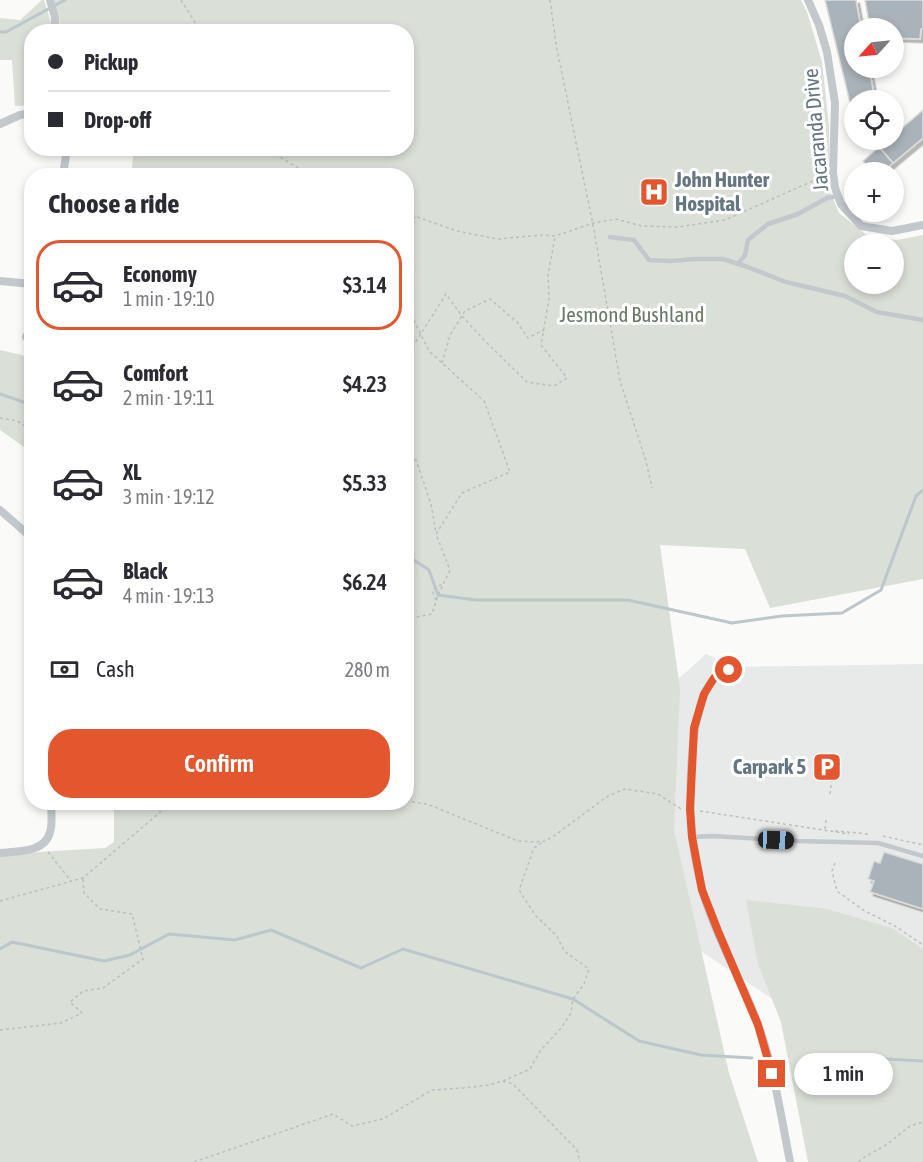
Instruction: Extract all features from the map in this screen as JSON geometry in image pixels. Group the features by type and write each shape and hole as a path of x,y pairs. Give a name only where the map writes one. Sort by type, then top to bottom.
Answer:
{"street":[{"path":"50,0 55,24"},
{"name":"Jacaranda Drive","path":"808,0 827,52 835,103 833,172 835,188 841,204 861,226 892,231 923,225"},
{"path":"0,124 24,114"},
{"path":"0,281 24,283"},
{"path":"0,510 24,531"},
{"path":"729,670 714,678 704,694 694,728 690,809 692,837 700,880 709,909 758,1025 772,1074 790,1162"},
{"path":"0,853 31,849 41,845 51,830 51,810"}],"lane":[{"path":"738,264 745,255 748,240 768,224 798,214 827,198 838,196"},
{"path":"610,237 634,240 650,260 723,259 786,282 845,296 877,312 923,320"},
{"path":"692,837 878,843 923,855"}],"path":[{"path":"181,0 196,24"},
{"path":"550,0 556,44 593,223 620,381 646,461 652,488"},
{"path":"278,156 298,168"},
{"path":"414,220 415,216 457,231 497,239 555,236 593,223 616,219 642,226 678,227 725,220 833,172"},
{"path":"414,345 446,294 462,316 526,382 554,386 567,378 541,345 549,299 548,275 555,236"},
{"path":"442,364 450,335 465,311 490,299 517,322 528,338 545,329"},
{"path":"414,321 429,351 484,401 510,472 462,493 436,534"},
{"path":"0,418 17,421 24,425"},
{"path":"414,458 431,504 436,534 450,570 432,614 414,617"},
{"path":"436,602 434,588 444,584"},
{"path":"830,794 832,778"},
{"path":"194,1162 333,1114 352,1126 383,1119 432,1090 489,1085 530,1069 540,1051 571,1013 573,999 584,984 589,969 564,951 557,936 535,915 519,890 534,848 608,796 625,789 658,794 682,809 852,834"},
{"path":"414,802 427,804 518,841 545,841"},
{"path":"0,901 83,878 163,810"},
{"path":"825,830 826,820"},
{"path":"41,845 72,881"},
{"path":"835,863 832,871 837,891 863,910 895,926 923,945"},
{"path":"0,1030 61,1023 82,1013 70,1002 83,991 103,988 143,959 132,914 100,909 84,893 83,878"},
{"path":"502,1081 513,1084 577,1150 580,1162"},
{"path":"859,1162 910,1126 923,1122"}],"shaded area":[{"path":"706,654 733,667 923,664 923,1162 778,1003 515,826"}],"green space":[{"path":"44,0 51,24 24,24 24,105 15,106 12,60 0,60 0,18 20,20"},
{"name":"Jesmond Bushland","path":"54,0 801,0 807,12 822,62 829,126 829,189 839,213 844,217 844,222 850,222 865,234 844,234 844,294 904,294 904,239 923,235 923,579 770,608 745,549 660,545 680,689 674,830 729,1073 758,1162 0,1162 0,856 105,848 114,842 114,810 414,810 414,168 132,168 133,156 414,156 414,24 60,24"},
{"path":"0,350 24,356 24,447 0,430"},
{"path":"746,900 827,909 892,928 923,949 923,1162 808,1162 781,1022 758,964"}],"building":[{"path":"825,0 856,0 859,18 844,18 844,78 871,78 873,90 847,90"},
{"path":"865,0 923,0 923,29 921,29 920,39 904,38 904,18 868,18"},
{"path":"923,110 923,138 892,162 882,150 904,150 904,126"},
{"path":"876,150 882,150 892,162 864,162"},
{"path":"884,852 923,864 923,909 870,892 874,881 868,879 874,861 880,863"}],"waterway":[{"path":"0,32 6,32 65,0"},
{"path":"0,394 24,402"},
{"path":"414,560 429,570 438,595 476,600 628,600 732,623 782,616 842,613 881,590 916,496 923,490"},
{"path":"0,949 12,942 104,961 130,955 169,934 235,940 271,930 361,968 403,949 573,999 639,1041 701,1055 752,1058"},
{"path":"806,1059 869,1058 923,1061"}],"place":[{"name":"John Hunter Hospital","path":"654,192"},
{"name":"Carpark 5","path":"827,767"}],"route":[{"path":"729,670 714,678 704,694 694,728 690,809 692,837 702,890 758,1025 772,1074"}]}
